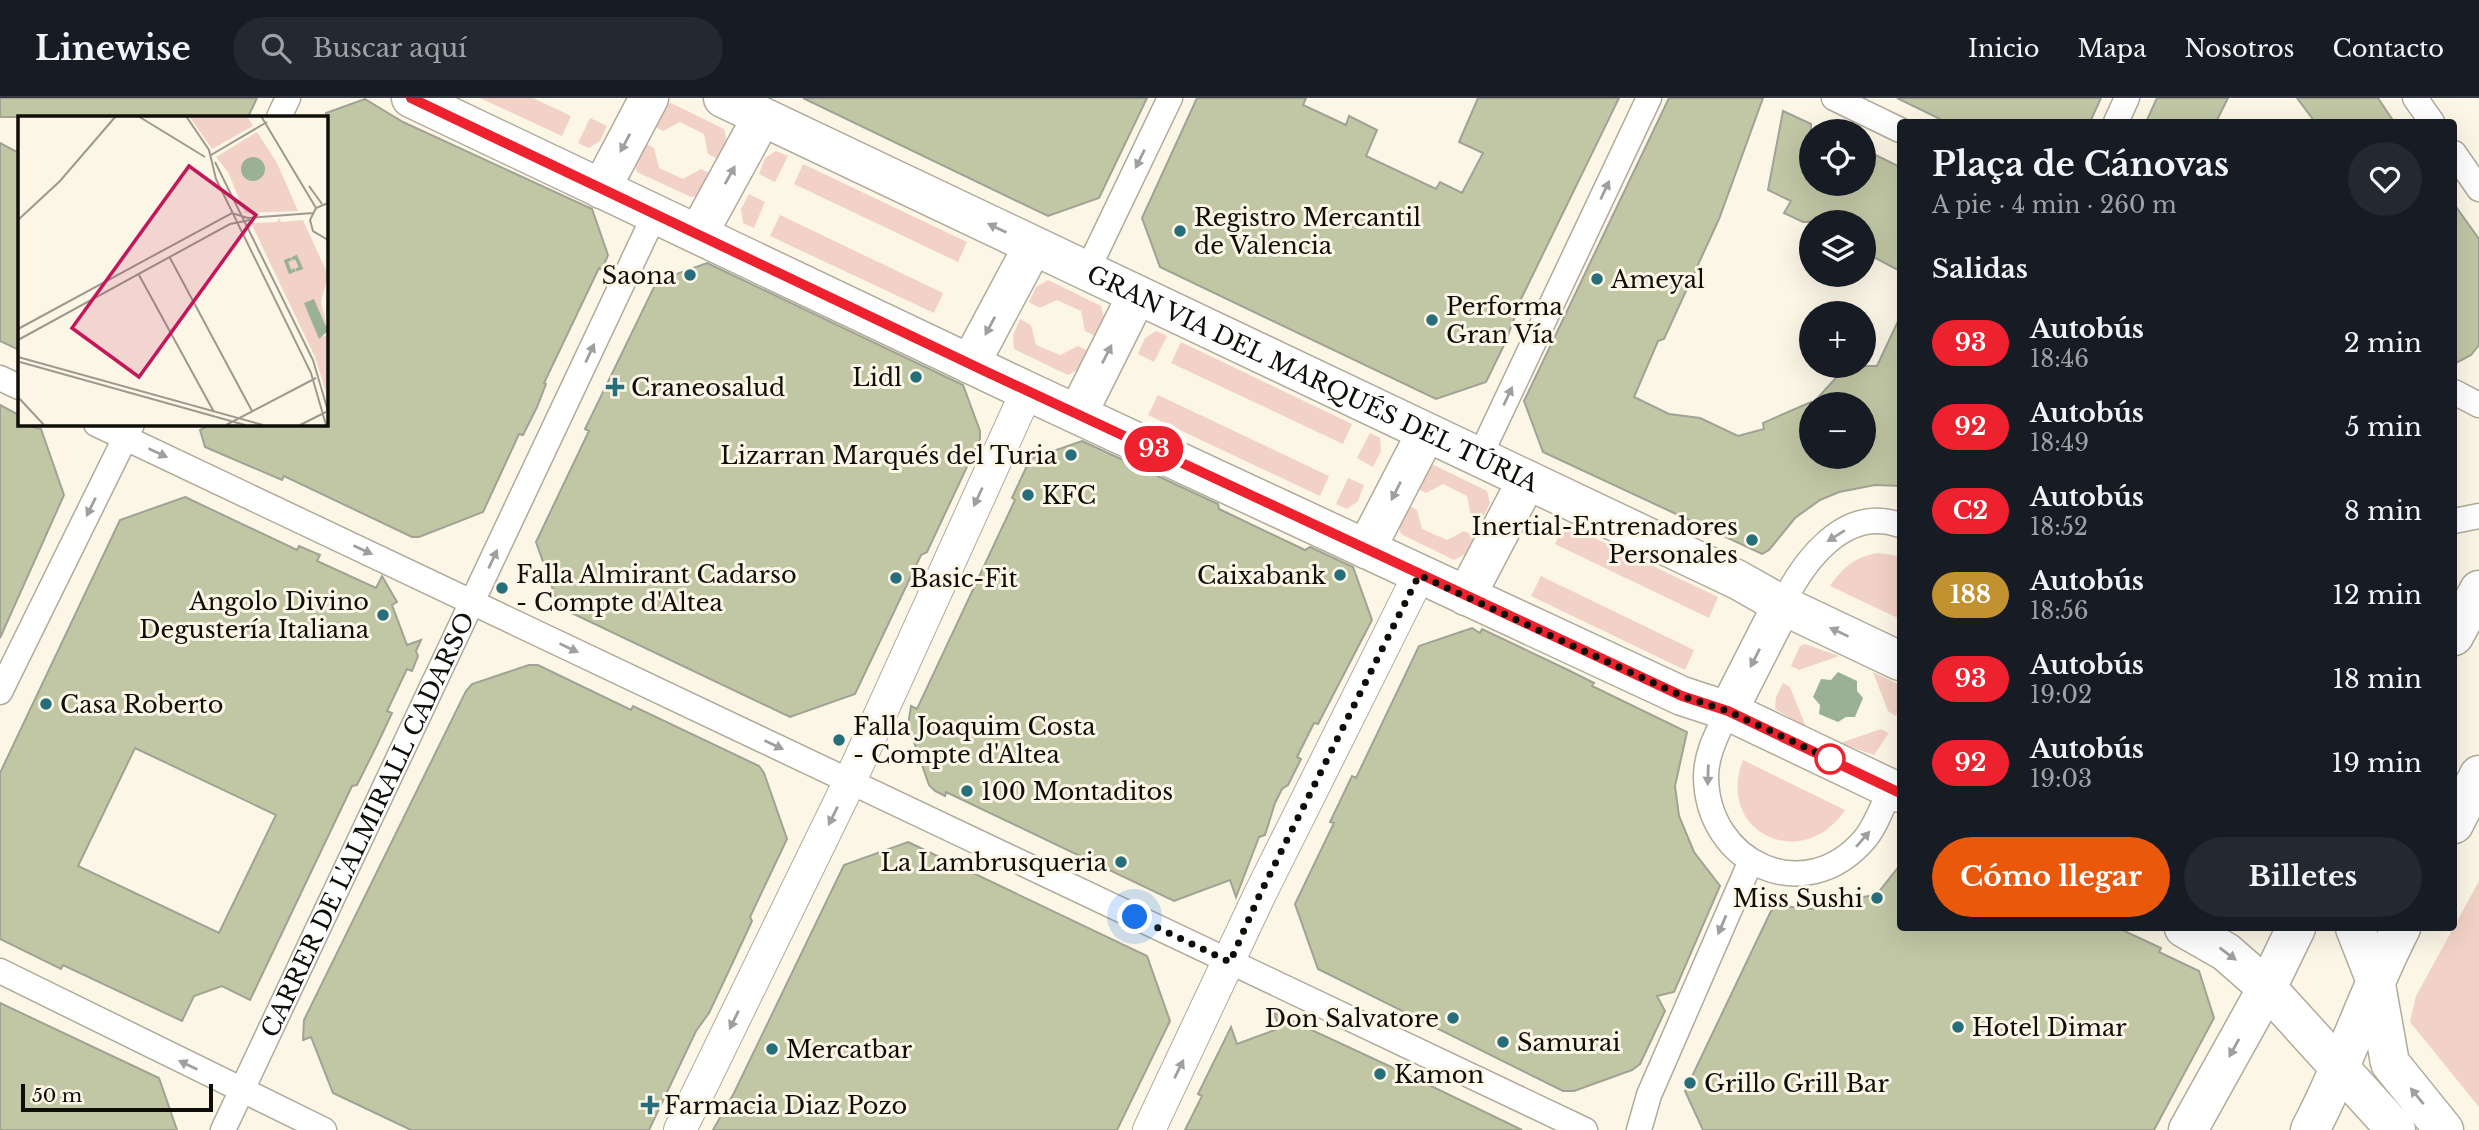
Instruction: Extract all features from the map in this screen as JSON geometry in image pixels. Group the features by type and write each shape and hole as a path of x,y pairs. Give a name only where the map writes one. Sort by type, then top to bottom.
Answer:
{"main road":[{"path":"411,98 1419,575 1682,696 1728,711 1897,783"},
{"path":"601,189 649,98"},
{"name":"GRAN VIA DEL MARQUÉS DEL TÚRIA","path":"723,98 1738,580 1782,605 1897,660"},
{"path":"698,234 762,117"},
{"path":"970,364 1033,246"},
{"path":"1077,413 1137,295"},
{"path":"1366,549 1426,433"},
{"path":"1466,596 1527,480"},
{"path":"2457,630 2479,590"},
{"path":"1728,711 1782,605"},
{"path":"2457,818 2479,775"},
{"path":"2189,931 2226,952 2267,988 2371,1099 2396,1130"},
{"path":"2188,1130 2267,988 2295,931"},
{"path":"2356,931 2375,979 2390,1063 2444,1130"},
{"path":"2310,1130 2341,1068 2375,979 2399,931"}],"street":[{"path":"279,116 288,98"},
{"path":"1087,271 1170,98"},
{"path":"1479,458 1648,98"},
{"path":"1834,98 1897,129"},
{"path":"2117,119 2127,98"},
{"path":"2415,98 2430,119"},
{"path":"2457,157 2479,189"},
{"name":"CARRER DE L'ALMIRALL CADARSO","path":"223,1130 655,214"},
{"path":"0,378 18,387"},
{"path":"680,1130 850,781 1027,391"},
{"path":"102,425 129,430 473,603 1585,1130"},
{"path":"0,692 129,430"},
{"path":"2457,520 2479,516"},
{"path":"1782,605 1806,564 1829,539 1870,521 1897,525"},
{"path":"1149,1130 1260,894 1419,575"},
{"path":"1728,711 1709,757 1706,774 1708,799 1717,826 1730,846 1750,863 1787,873 1826,867 1863,841 1897,783"},
{"path":"1639,1130 1649,1095 1750,863"},
{"path":"0,971 324,1130"}],"shaded area":[{"path":"480,98 533,98 571,116 562,136"},
{"path":"671,103 724,129 727,141 718,159 708,154 704,134 680,122 663,131 652,125 664,106"},
{"path":"590,118 607,126 600,141 589,148 578,143"},
{"path":"643,142 654,148 659,168 683,179 701,169 711,174 698,196 691,197 637,172 635,165"},
{"path":"776,151 788,156 775,182 759,174 765,158"},
{"path":"803,164 967,242 958,262 794,184"},
{"path":"749,194 765,202 754,228 743,223 741,209"},
{"path":"780,215 943,293 934,313 770,236"},
{"path":"1048,280 1101,306 1104,318 1095,336 1085,331 1081,311 1057,300 1040,308 1029,302 1036,287"},
{"path":"1020,319 1031,325 1036,345 1060,355 1078,346 1088,351 1079,369 1068,375 1014,349 1013,335"},
{"path":"1156,331 1167,336 1154,362 1138,354 1145,338"},
{"path":"1181,342 1352,424 1343,444 1171,363"},
{"path":"1158,395 1329,476 1320,496 1148,415"},
{"path":"1370,433 1380,438 1381,451 1373,467 1357,458"},
{"path":"1434,465 1487,491 1490,503 1481,521 1471,516 1467,496 1443,484 1426,493 1415,487 1428,467"},
{"path":"1348,478 1364,485 1358,501 1347,509 1336,504"},
{"path":"1406,504 1417,510 1422,529 1447,540 1464,531 1474,536 1466,554 1454,560 1401,534 1399,527"},
{"path":"1565,524 1718,597 1709,618 1555,544"},
{"path":"1878,553 1897,556 1897,618 1830,586 1850,564"},
{"path":"1541,576 1694,650 1685,670 1531,596"},
{"path":"1805,644 1839,656 1799,670 1791,666 1800,646"},
{"path":"1838,672 1857,681 1857,691 1863,698 1855,717 1846,717 1838,722 1819,714 1820,705 1813,697 1821,679 1831,680"},
{"path":"1873,672 1897,684 1897,714 1896,716 1888,711"},
{"path":"1783,683 1790,687 1806,727 1775,709 1776,697"},
{"path":"1881,729 1889,733 1874,755 1840,743"},
{"path":"1743,760 1845,810 1827,829 1807,839 1786,841 1767,836 1752,824 1741,807 1738,785"},
{"path":"2479,881 2479,1107 2410,1022 2416,996 2452,931 2457,931 2457,921"}],"building":[{"path":"0,98 257,98 248,116 0,117"},
{"path":"803,98 1147,98 1099,198 1048,216"},
{"path":"1197,98 1306,98 1303,105 1346,125 1349,116 1377,130 1366,156 1436,189 1440,182 1462,193 1483,153 1459,142 1478,98 1619,98 1522,297 1506,341 1486,382 1436,399 1160,267 1142,218"},
{"path":"1669,98 1763,98 1719,219 1664,339 1658,341 1634,397 1669,414 1700,418 1738,436 1764,429 1763,423 1799,407 1799,469 1876,469 1876,392 1823,392 1835,378 1876,378 1876,366 1897,323 1897,486 1875,485 1839,492 1820,500 1795,518 1769,550 1762,554 1543,452 1524,401"},
{"path":"1897,98 2101,98 2091,119 1940,119"},
{"path":"2157,98 2228,98 2218,119 2147,119"},
{"path":"2297,98 2378,98 2392,119 2313,119"},
{"path":"365,99 403,122 592,209 608,255 602,270 599,268 544,383 546,384 537,407 523,435 519,434 483,512 419,537 412,537 284,476 282,480 205,447 200,430 209,425 327,425 326,113"},
{"path":"1783,111 1800,119 1799,196 1876,196 1876,155 1897,166 1897,269 1876,258 1876,210 1799,210 1799,220 1784,213 1791,201 1768,190"},
{"path":"0,143 18,152 18,350 0,341"},
{"path":"2457,208 2479,239 2479,345 2471,355 2457,362"},
{"path":"707,263 963,385 980,431 980,439 927,552 921,555 855,694 790,717 559,607 536,542 589,431 585,429 657,281"},
{"path":"0,405 18,414 18,425 41,429 64,495 0,638"},
{"path":"1082,441 1218,504 1219,509 1305,550 1310,547 1353,567 1372,620 1318,724 1314,723 1297,757 1301,759 1275,803 1265,835 1259,837 1236,897 1230,880 1174,901 946,792 945,796 935,791 929,785 908,725 911,706 917,709 1015,500 1012,498 1030,459"},
{"path":"185,497 297,550 299,546 320,555 317,561 376,588 382,576 397,602 392,605 407,645 421,640 412,671 407,669 387,711 392,713 376,747 357,785 352,786 250,1000 222,986 194,996 182,1021 63,965 61,969 0,939 0,773 120,520","holes":["135,748 276,815 219,933 78,866"]},
{"path":"1472,628 1480,633 1482,629 1566,669 1594,683 1592,686 1687,732 1675,786 1679,816 1694,852 1720,886 1674,992 1657,996 1665,1011 1640,1064 1632,1070 1574,1091 1563,1091 1318,969 1295,904 1334,823 1330,822 1352,776 1356,778 1419,646"},
{"path":"529,665 538,665 631,710 633,706 759,766 764,773 787,839 709,1013 696,1031 649,1130 411,1130 333,1093 311,1037 303,1040 304,1020 466,691 472,684"},
{"path":"908,842 1147,956 1170,1021 1117,1130 713,1130 734,1093 844,865"},
{"path":"1897,869 1897,931 2124,931 2161,948 2159,952 2199,971 2214,1018 2154,1130 1703,1130 1685,1091 1771,911 1780,906 1812,909 1877,894"},
{"path":"0,1003 159,1078 177,1130 0,1130"},
{"path":"1273,1012 1522,1130 1185,1130 1202,1096 1198,1094 1231,1027 1237,1044 1280,1028"}],"bus line":[{"name":"93","path":"411,98 1419,575 1682,696 1728,711 1897,792"}],"place":[{"name":"Registro Mercantil de Valencia","path":"1180,231"},
{"name":"Saona","path":"690,275"},
{"name":"Ameyal","path":"1597,279"},
{"name":"Performa Gran Vía","path":"1432,320"},
{"name":"Lidl","path":"916,377"},
{"name":"Craneosalud","path":"615,387"},
{"name":"Lizarran Marqués del Turia","path":"1071,455"},
{"name":"KFC","path":"1028,495"},
{"name":"Inertial-Entrenadores Personales","path":"1752,540"},
{"name":"Caixabank","path":"1340,575"},
{"name":"Basic-Fit","path":"896,578"},
{"name":"Falla Almirant Cadarso - Compte d'Altea","path":"502,588"},
{"name":"Angolo Divino Degustería Italiana","path":"383,615"},
{"name":"Casa Roberto","path":"46,704"},
{"name":"Falla Joaquim Costa - Compte d'Altea","path":"839,740"},
{"name":"100 Montaditos","path":"967,791"},
{"name":"La Lambrusqueria","path":"1121,862"},
{"name":"Miss Sushi","path":"1877,898"},
{"name":"Don Salvatore","path":"1453,1018"},
{"name":"Hotel Dimar","path":"1958,1027"},
{"name":"Samurai","path":"1503,1042"},
{"name":"Mercatbar","path":"772,1049"},
{"name":"Kamon","path":"1380,1074"},
{"name":"Grillo Grill Bar","path":"1690,1083"},
{"name":"Farmacia Diaz Pozo","path":"650,1105"}],"route":[{"path":"1135,917 1230,962 1260,894 1419,575 1682,696 1728,711 1830,759"}]}
